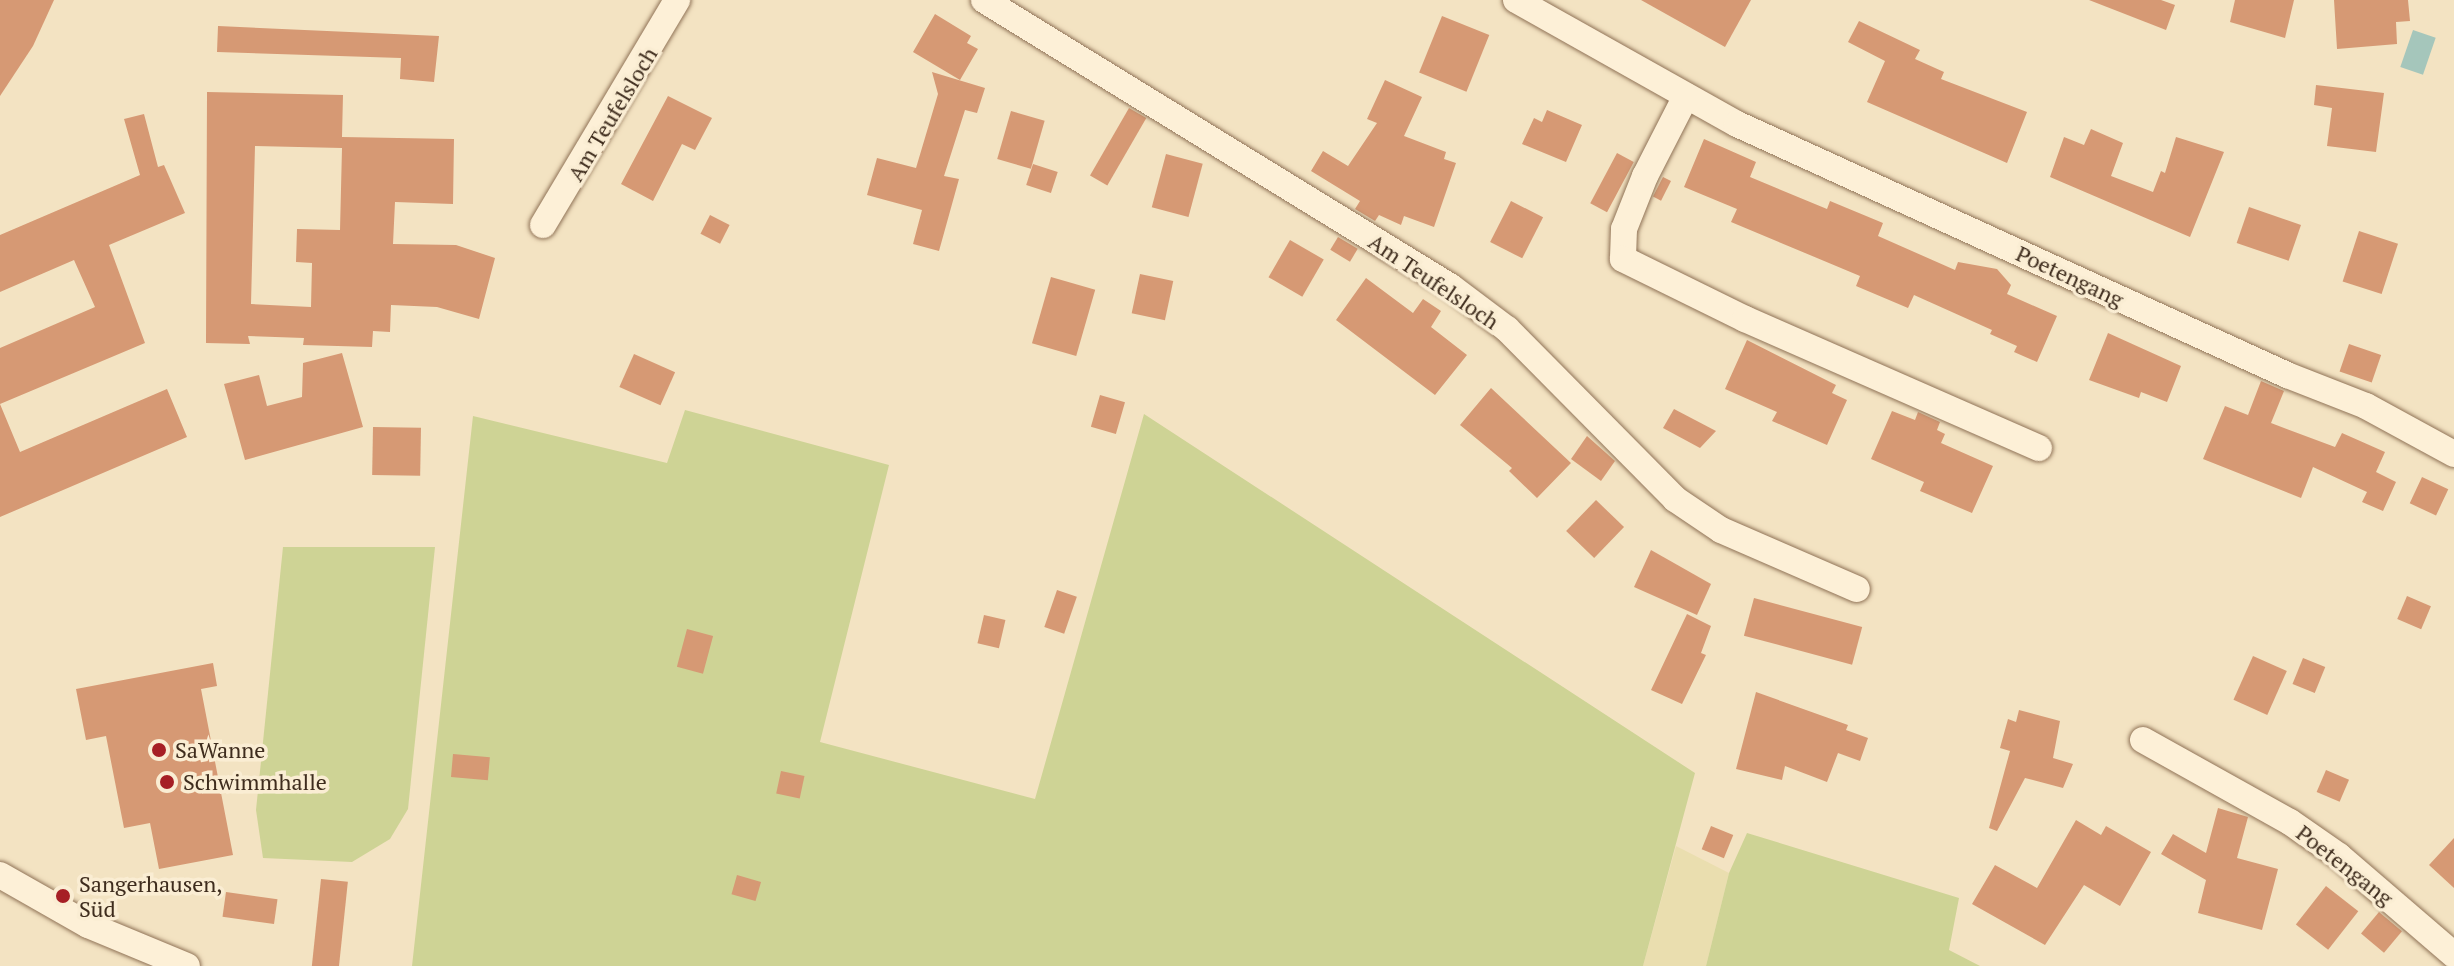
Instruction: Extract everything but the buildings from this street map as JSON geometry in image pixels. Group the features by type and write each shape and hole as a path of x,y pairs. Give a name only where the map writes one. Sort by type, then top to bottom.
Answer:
{"street":[{"name":"Am Teufelsloch","path":"543,225 677,0"},
{"name":"Am Teufelsloch","path":"984,0 1451,287 1507,329 1675,499 1721,530 1857,589"},
{"name":"Poetengang","path":"1516,0 1686,96 2287,375 2366,406 2454,454"},
{"path":"1686,96 1629,216 1623,259 1745,319 2039,448"},
{"name":"Poetengang","path":"2143,740 2303,830 2454,955"},
{"path":"0,875 88,925 187,966"}],"shaded area":[{"path":"1676,846 1729,873 1706,966 1643,966"}],"green space":[{"path":"685,410 889,465 820,742 1035,799 1144,414 1695,773 1643,966 412,966 473,416 667,463"},
{"path":"283,547 435,547 408,809 390,839 352,862 263,858 256,810"},
{"path":"1747,833 1959,898 1949,950 1980,966 1706,966 1729,873"}],"water":[{"path":"2413,30 2436,38 2423,75 2400,67"}],"place":[{"name":"SaWanne","path":"159,750"},
{"name":"Schwimmhalle","path":"167,782"},
{"name":"Sangerhausen, Süd","path":"63,896"}]}
